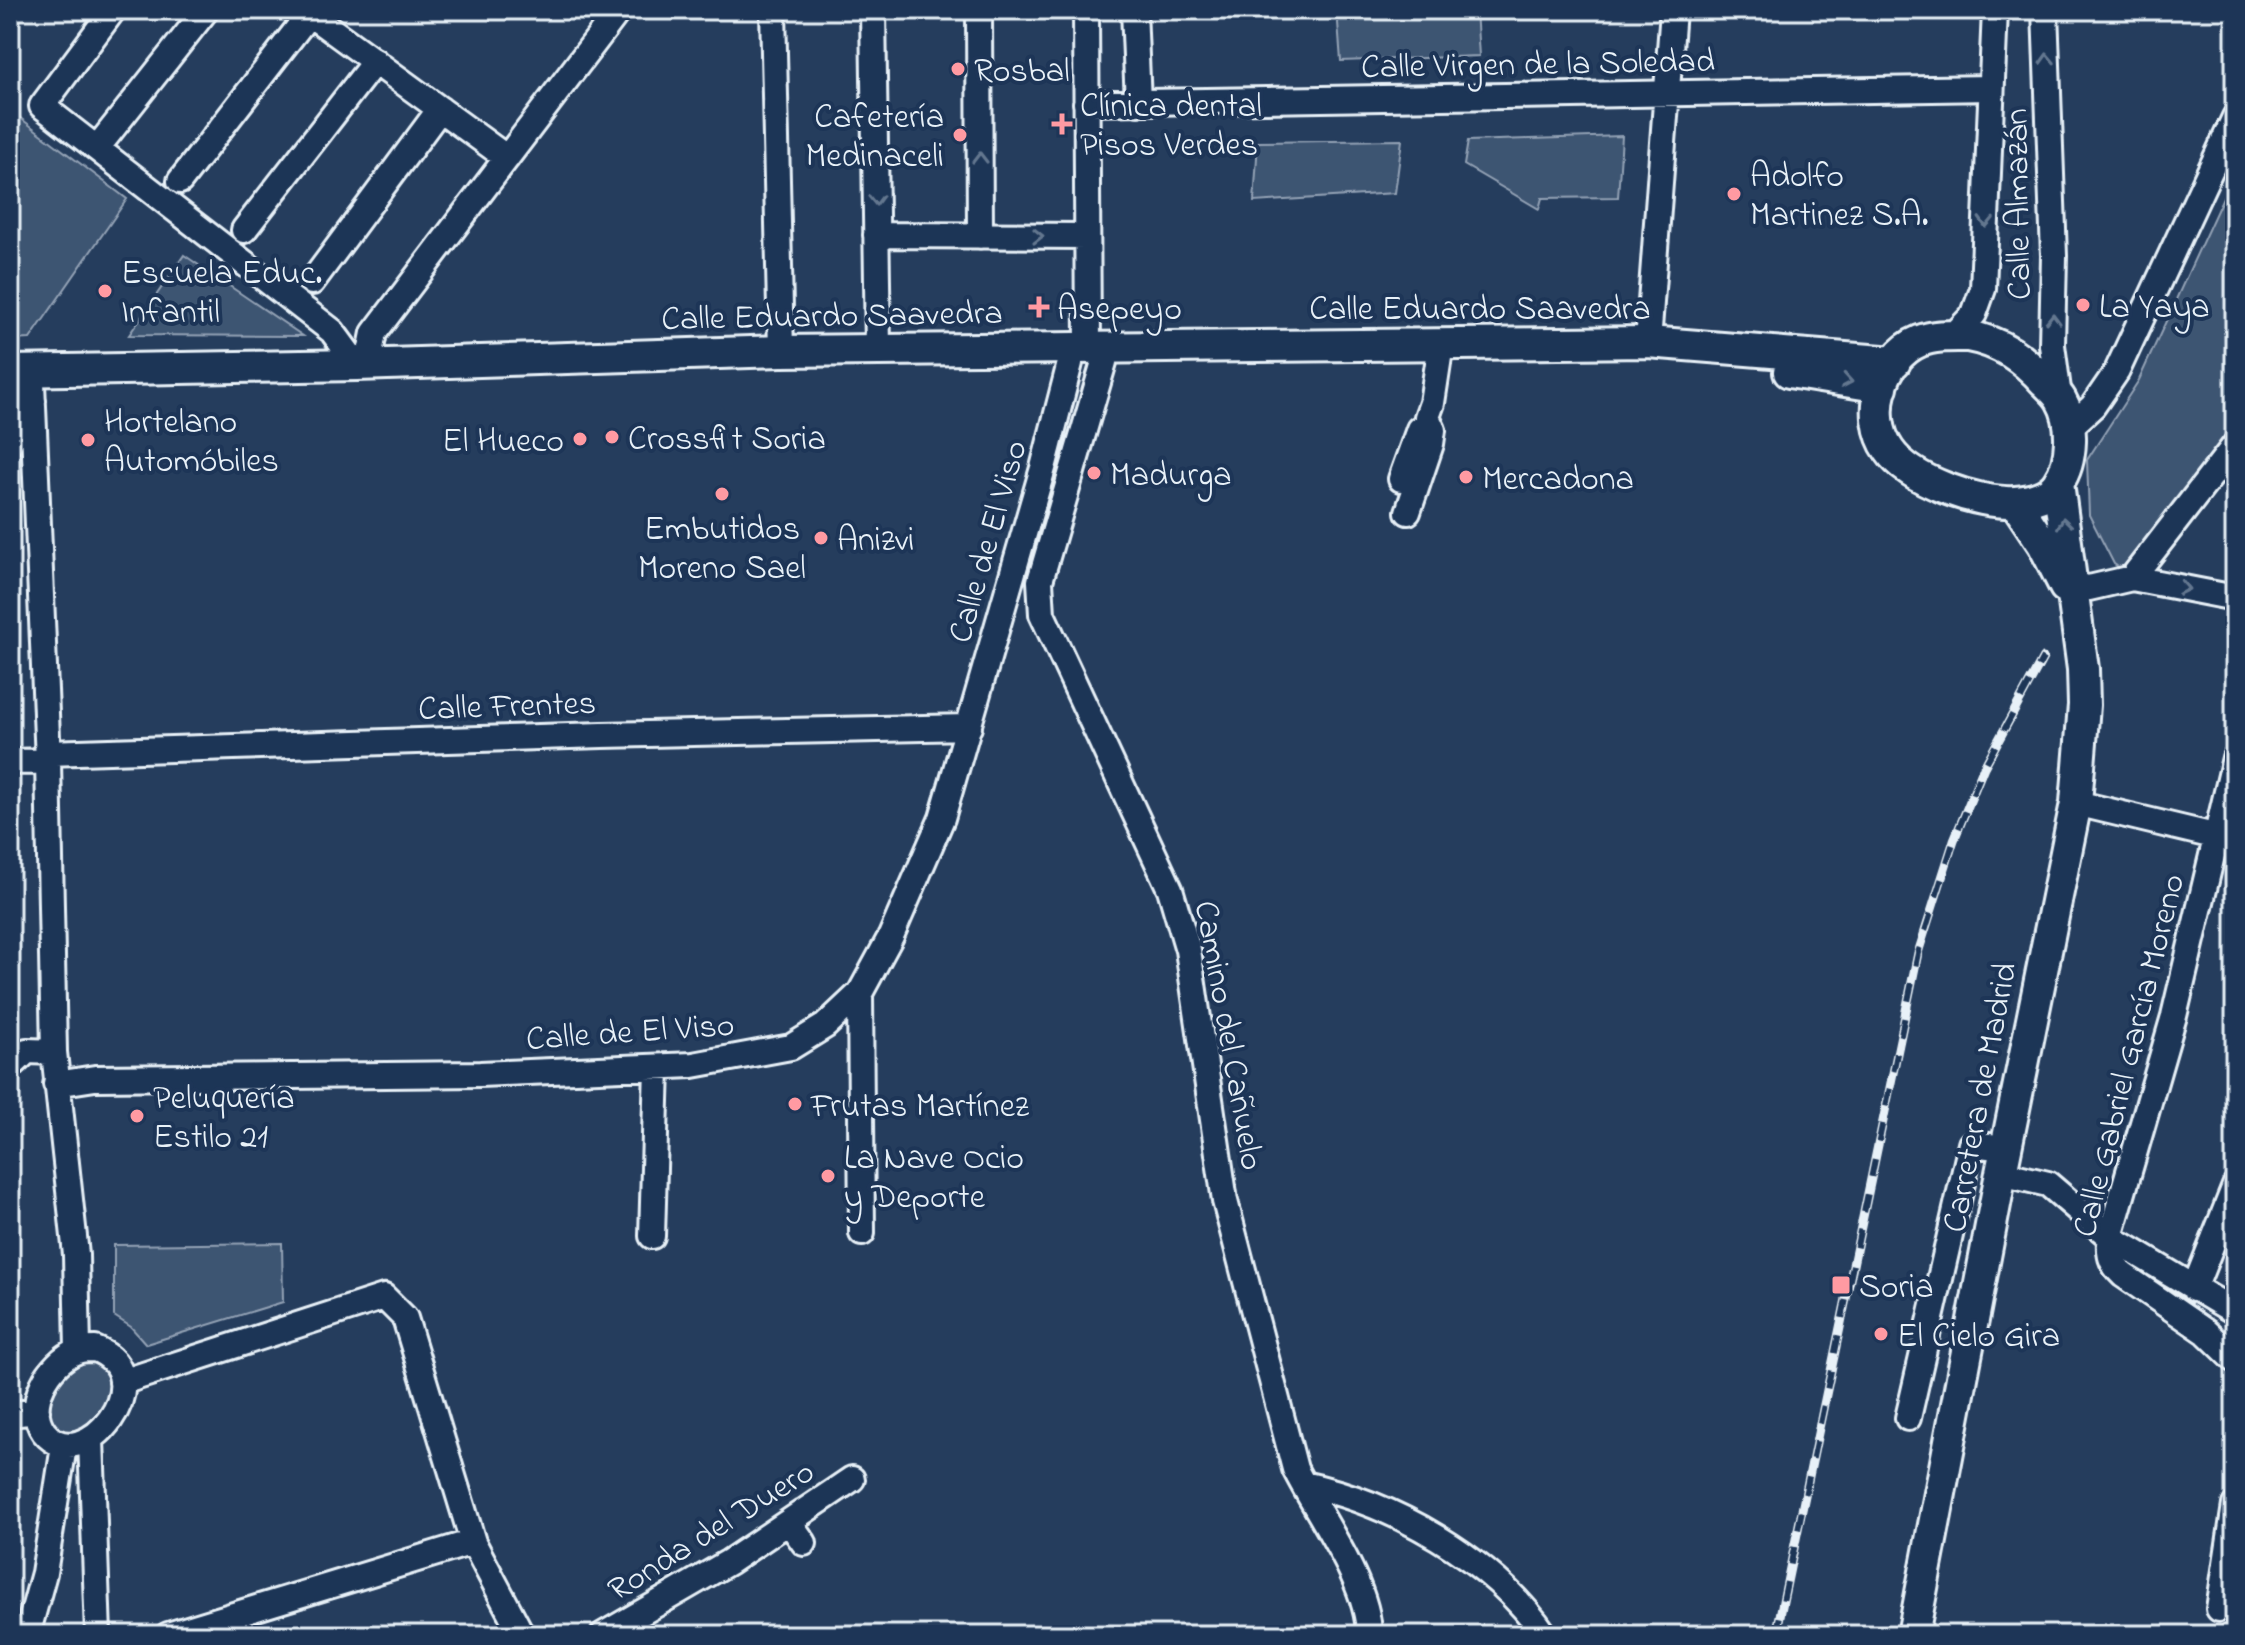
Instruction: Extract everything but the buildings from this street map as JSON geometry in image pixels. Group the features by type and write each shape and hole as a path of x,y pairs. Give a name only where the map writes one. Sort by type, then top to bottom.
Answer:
{"main road":[{"path":"1953,336 1987,340 2011,351 2030,365 2064,411 2068,451 2058,483 2044,496 2015,502 1954,491 1918,475 1890,452 1878,430 1878,398 1888,374 1904,350 1922,340 1953,336"},
{"name":"Calle Eduardo Saavedra","path":"21,385 288,375 366,377 1648,342 1888,374"},
{"name":"Calle Eduardo Saavedra","path":"21,385 363,364 781,351 878,350 1087,358 1761,359"},
{"name":"Carretera de Madrid","path":"1913,1635 2076,803 2084,705 2078,619 2068,583 2058,483"},
{"name":"Carretera de Madrid","path":"2015,502 2068,583"}],"street":[{"path":"113,10 42,106 332,331 363,364 374,333 619,10"},
{"path":"97,148 206,10"},
{"path":"773,10 781,351"},
{"path":"873,10 878,350"},
{"path":"979,10 980,236"},
{"path":"1086,10 1087,358"},
{"path":"1134,10 1138,103"},
{"path":"1648,342 1673,10"},
{"name":"Calle Almazán","path":"1953,336 1974,314 1983,289 1995,10"},
{"name":"Calle Almazán","path":"2045,10 2054,256 2052,345 2064,411"},
{"path":"180,181 306,12 507,158"},
{"path":"244,230 375,61"},
{"name":"Calle Virgen de la Soledad","path":"1086,103 1991,88"},
{"path":"312,282 440,109"},
{"path":"2064,411 2101,395 2117,371 2235,117"},
{"path":"876,235 1087,236"},
{"path":"1401,479 1432,403 1439,357"},
{"name":"Calle de El Viso","path":"56,1084 95,1078 480,1074 693,1065 791,1047 825,1026 860,993 891,936 942,818 1043,468 1087,358"},
{"name":"Camino del Cañuelo","path":"1087,358 1040,581 1042,614 1170,889 1184,935 1225,1201 1295,1469 1345,1559 1369,1616 1369,1635"},
{"path":"12,434 21,385"},
{"path":"21,385 48,757 54,1052 76,1255 78,1350"},
{"path":"1408,512 1431,444 1433,430 1427,417"},
{"path":"2132,578 2235,445"},
{"path":"2068,583 2098,588 2132,578 2235,598"},
{"name":"Calle Frentes","path":"10,762 48,757 586,735 969,727"},
{"name":"Calle Gabriel García Moreno","path":"2235,758 2226,838 2110,1237 2109,1254 2114,1266 2206,1332 2235,1360"},
{"path":"2076,803 2226,838"},
{"path":"860,993 862,1233"},
{"path":"10,1067 27,1051 54,1052"},
{"path":"652,1236 657,1067"},
{"path":"1908,1418 1971,1144 2048,1184 2110,1237 2235,1312"},
{"path":"2194,1289 2235,1186"},
{"path":"122,1382 384,1297 405,1318 473,1542 522,1635"},
{"path":"95,1349 109,1355 120,1368 122,1382 115,1414 91,1439 64,1446 51,1440 41,1427 38,1397 50,1372 62,1359 78,1350 95,1349"},
{"path":"10,1414 37,1411"},
{"path":"91,1439 98,1635"},
{"path":"27,1635 44,1573 64,1446"},
{"name":"Ronda del Duero","path":"603,1635 729,1562 852,1479"},
{"path":"1303,1484 1341,1492 1441,1538 1525,1606 1545,1635"},
{"path":"2219,1609 2235,1505"},
{"path":"789,1522 804,1543"},
{"path":"168,1635 473,1542"}],"shaded area":[{"path":"1337,10 1476,10 1479,56 1341,61"},
{"path":"11,111 127,199 30,339 10,340"},
{"path":"1622,136 1618,197 1542,198 1539,209 1464,165 1468,141"},
{"path":"1402,140 1395,193 1254,202 1258,142"},
{"path":"2235,171 2235,422 2128,566 2120,568 2114,564 2089,515 2087,460 2139,380"},
{"path":"184,255 303,336 129,335"},
{"path":"282,1243 283,1302 146,1344 131,1327 114,1316 114,1245"},
{"path":"98,1357 112,1378 107,1408 77,1436 51,1428 50,1401 59,1375 72,1363"}],"railway":[{"path":"1776,1635 1918,953 1954,840 1984,767 2043,658"}],"place":[{"name":"Rosbal","path":"958,69"},
{"name":"Clínica dental Pisos Verdes","path":"1062,124"},
{"name":"Cafetería Medinaceli","path":"960,135"},
{"name":"Adolfo Martinez S.A.","path":"1734,194"},
{"name":"Escuela Educ. Infantil","path":"105,291"},
{"name":"La Yaya","path":"2083,305"},
{"name":"Asepeyo","path":"1039,307"},
{"name":"Crossfit Soria","path":"612,437"},
{"name":"El Hueco","path":"580,439"},
{"name":"Hortelano Automóbiles","path":"88,440"},
{"name":"Madurga","path":"1094,473"},
{"name":"Mercadona","path":"1466,477"},
{"name":"Embutidos Moreno Sael","path":"722,494"},
{"name":"Anizvi","path":"821,538"},
{"name":"Frutas Martínez","path":"795,1104"},
{"name":"Peluquería Estilo 21","path":"137,1116"},
{"name":"La Nave Ocio y Deporte","path":"828,1176"},
{"name":"Soria","path":"1841,1285"},
{"name":"El Cielo Gira","path":"1881,1334"}]}
